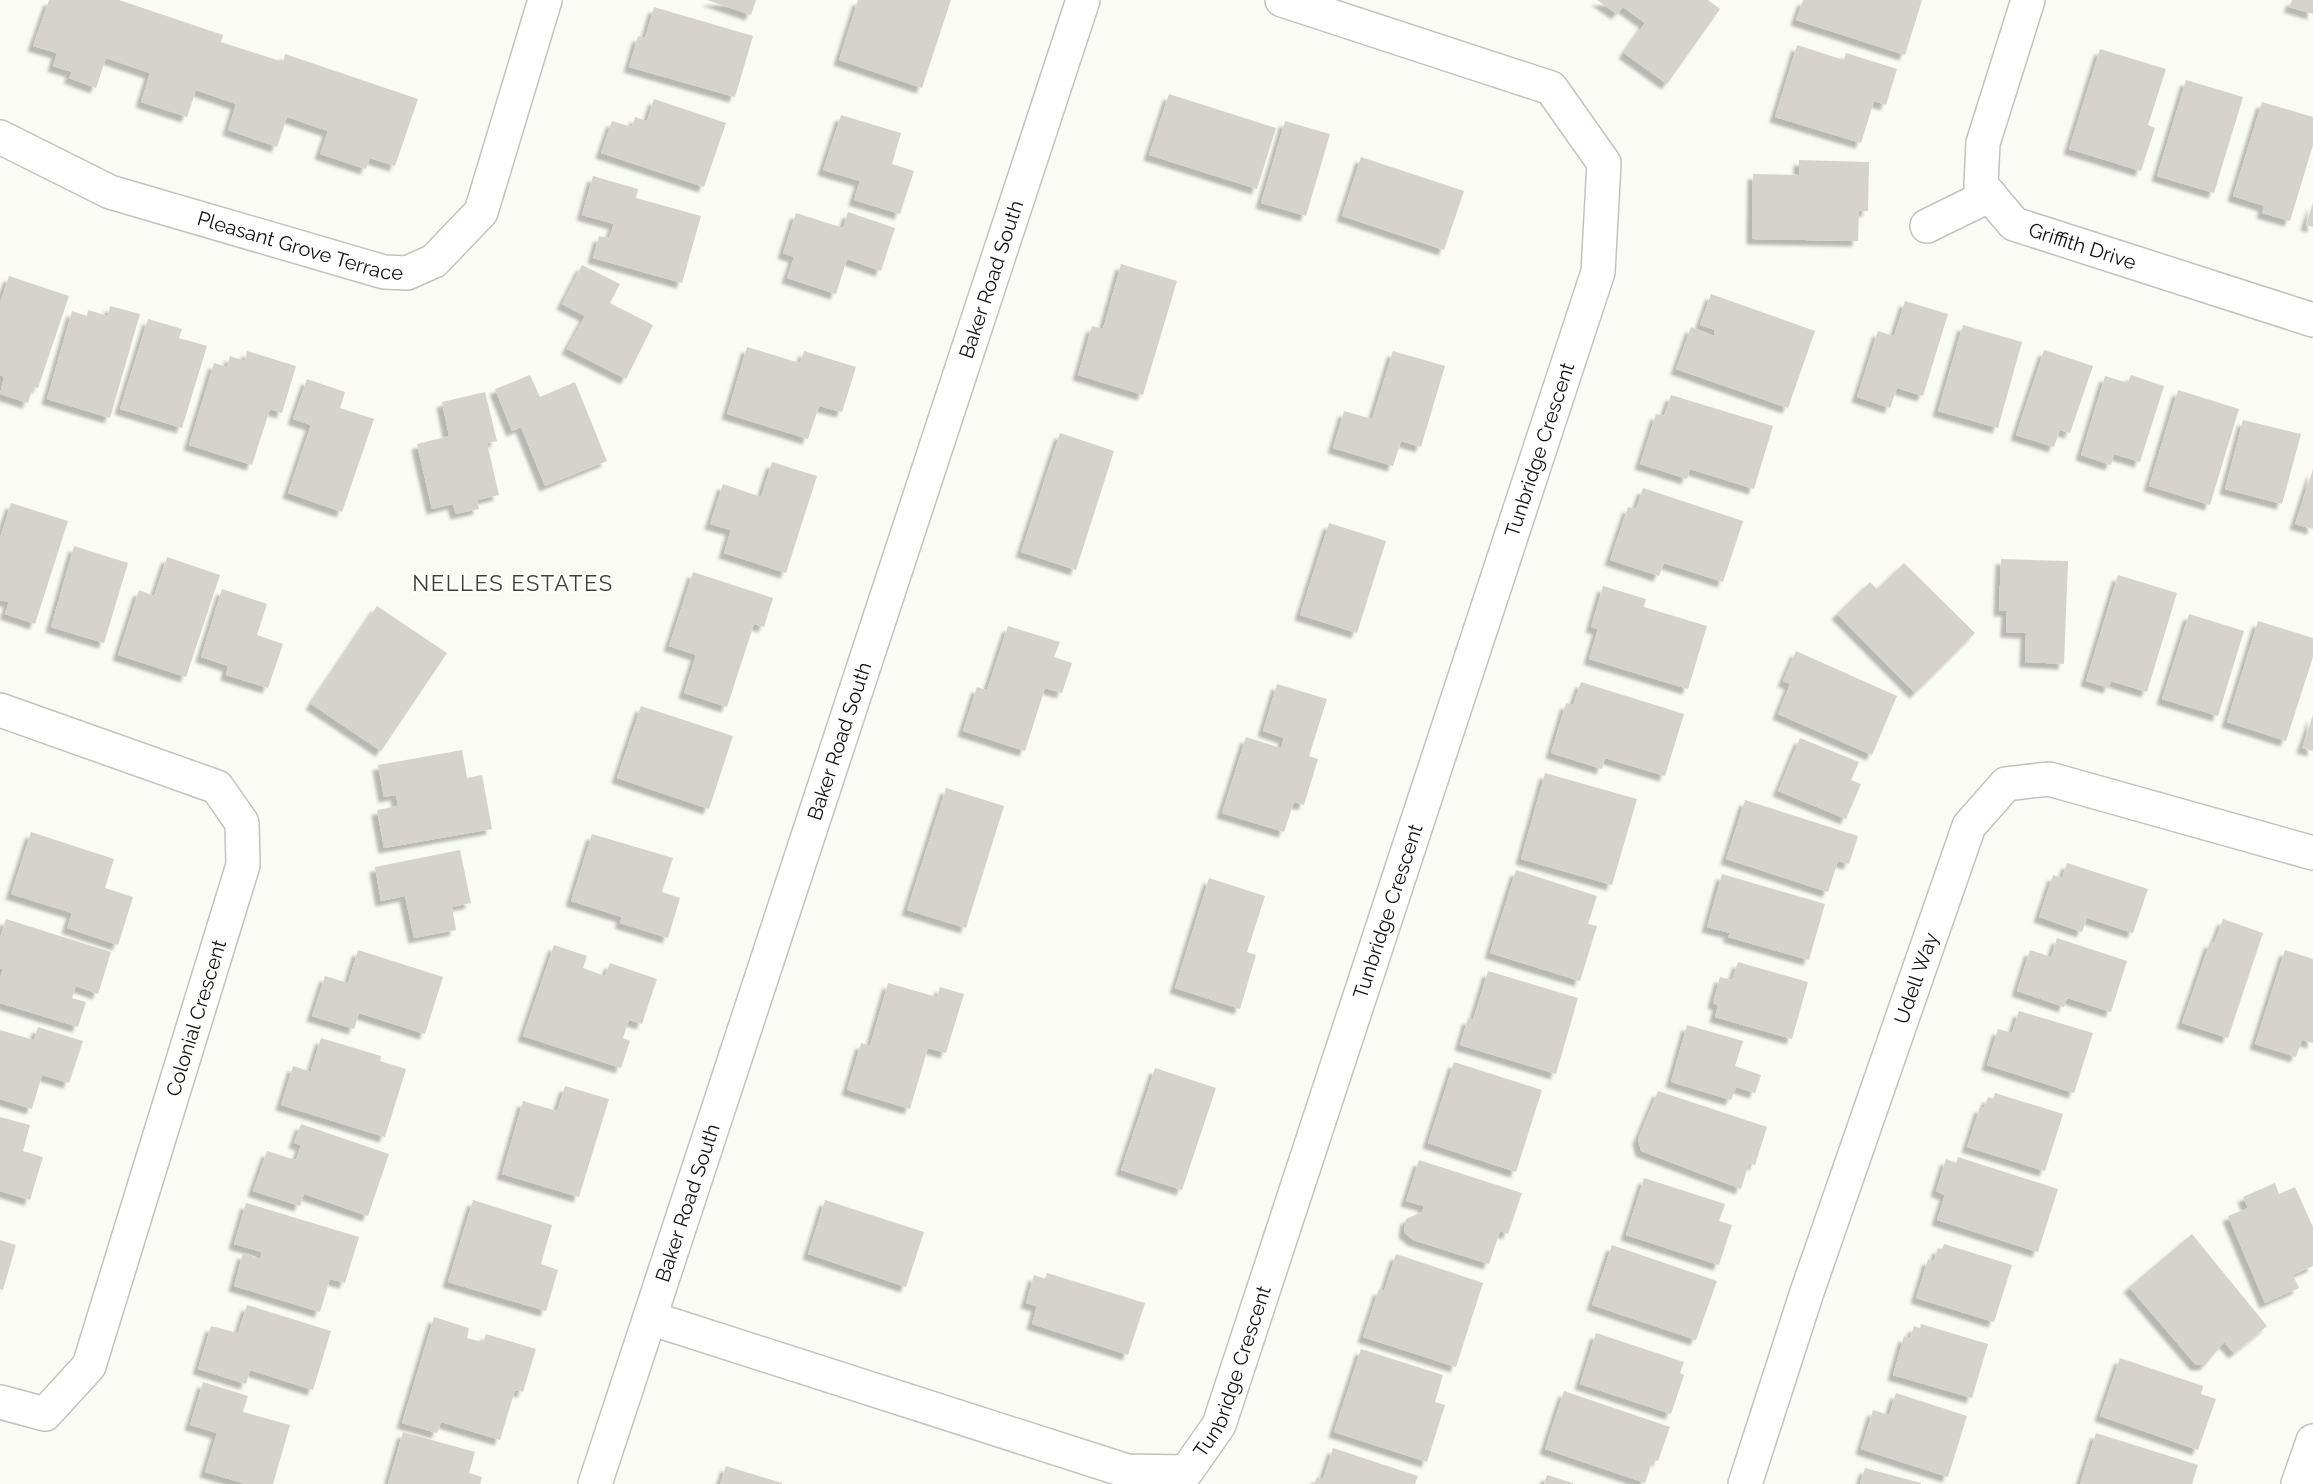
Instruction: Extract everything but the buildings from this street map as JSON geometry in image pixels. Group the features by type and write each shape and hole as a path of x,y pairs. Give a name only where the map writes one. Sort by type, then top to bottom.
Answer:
{"street":[{"name":"Pleasant Grove Terrace","path":"0,137 110,192 384,272 407,273 434,261 481,212 545,0"},
{"name":"Baker Road South","path":"595,1484 1083,0"},
{"name":"Tunbridge Crescent","path":"650,1318 1127,1471 1186,1472 1219,1425 1598,272 1604,163 1551,88 1282,0"},
{"name":"Griffith Drive","path":"2028,0 1983,143 1981,184 2014,224 2313,320"},
{"path":"1927,226 1990,195"},
{"name":"Colonial Crescent","path":"0,710 217,787 242,823 243,865 89,1366 45,1414 0,1402"},
{"name":"Udell Way","path":"1745,1484 1807,1292 1969,826 2006,784 2049,779 2313,853"},
{"path":"2298,1484 2313,1442"}],"district":[{"name":"NELLES ESTATES","path":"513,583"}]}
